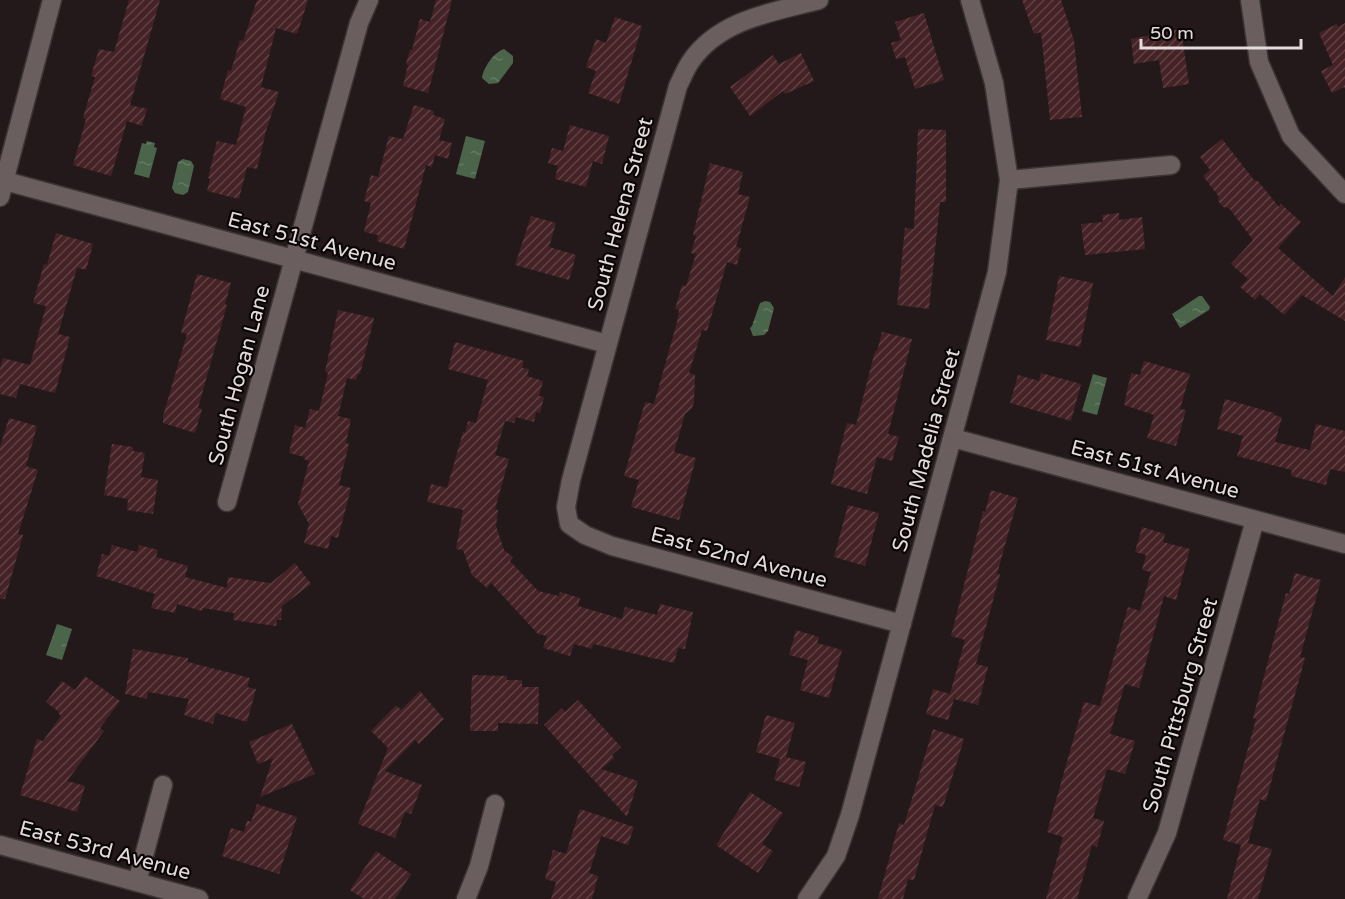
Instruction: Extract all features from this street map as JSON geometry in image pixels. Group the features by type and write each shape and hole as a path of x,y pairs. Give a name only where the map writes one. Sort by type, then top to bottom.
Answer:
{"street":[{"path":"2,189 52,0"},
{"name":"South Hogan Lane","path":"227,502 359,23 369,0"},
{"name":"South Helena Street","path":"569,524 566,507 571,480 678,86 690,62 706,43 723,31 743,21 819,0"},
{"name":"South Madelia Street","path":"807,899 840,847 997,272 1009,180 994,83 970,0"},
{"path":"1250,0 1259,63 1291,136 1345,194"},
{"path":"1009,180 1171,165"},
{"name":"East 51st Avenue","path":"2,189 294,260 607,345"},
{"name":"East 51st Avenue","path":"953,438 1345,544"},
{"name":"South Pittsburg Street","path":"1137,899 1167,833 1255,520"},
{"name":"East 52nd Avenue","path":"569,524 585,535 612,546 902,624"},
{"path":"137,882 163,785"},
{"path":"466,899 479,866 495,804"},
{"name":"East 53rd Avenue","path":"0,845 199,899"}],"water":[{"path":"504,49 513,56 513,63 498,83 489,84 482,78 484,70 493,57"},
{"path":"466,136 485,141 475,179 456,174"},
{"path":"147,141 155,143 154,147 157,148 149,178 134,174 142,143 146,144"},
{"path":"183,159 191,161 194,166 188,192 183,195 175,193 172,188 178,162"},
{"path":"1202,296 1210,307 1209,310 1180,328 1172,314"},
{"path":"770,302 774,308 768,331 764,335 753,336 750,328 760,303"},
{"path":"1093,374 1107,378 1097,415 1082,411"},
{"path":"57,624 72,629 62,660 46,655"}],"building":[{"path":"129,0 160,0 130,105 147,109 142,126 127,121 111,176 73,165 86,119 83,118 95,77 91,76 99,49 114,52"},
{"path":"257,0 308,0 297,34 276,28 261,87 279,92 257,169 247,167 239,199 207,191 210,179 208,178 217,141 236,145 246,107 220,99 228,70 231,71 240,40 243,41"},
{"path":"436,0 452,0 428,93 403,86 408,65 406,64 420,19 430,22"},
{"path":"1022,0 1061,0 1074,40 1082,117 1050,120 1041,32 1034,34"},
{"path":"924,13 944,80 915,89 905,57 896,59 891,43 901,40 895,22"},
{"path":"615,17 642,26 619,104 588,93 596,71 586,67 596,39 606,43"},
{"path":"1345,23 1345,89 1344,87 1332,93 1321,71 1333,65 1319,33 1337,24 1338,27"},
{"path":"1181,29 1189,84 1163,88 1159,60 1134,64 1131,39"},
{"path":"801,53 814,81 785,94 783,91 750,116 730,87 773,55 779,64"},
{"path":"414,105 434,111 433,115 445,119 439,140 452,143 448,159 435,155 432,167 426,165 404,249 377,241 378,235 364,232 371,203 364,201 371,175 378,177 389,136 403,139"},
{"path":"570,125 609,136 602,164 593,161 586,187 555,179 558,166 548,163 552,148 563,151"},
{"path":"918,129 946,130 946,202 940,202 929,309 897,305 905,228 914,229"},
{"path":"1222,139 1254,180 1258,181 1279,207 1281,204 1301,222 1278,248 1333,296 1345,277 1345,321 1302,295 1284,315 1260,294 1255,300 1240,287 1248,279 1231,264 1253,240 1229,208 1223,207 1218,201 1219,197 1203,176 1210,170 1200,157"},
{"path":"710,163 743,172 738,194 750,197 736,247 741,248 737,265 727,262 707,331 702,330 689,373 695,375 694,402 692,408 685,414 674,452 696,458 679,520 631,507 639,480 624,476 645,402 654,404 677,322 679,310 675,309 682,285 686,286 696,254 691,253 696,236 693,235"},
{"path":"1119,213 1119,220 1142,217 1145,249 1085,255 1081,224 1103,222 1102,215"},
{"path":"531,216 556,223 549,247 576,255 569,280 515,265"},
{"path":"56,233 93,244 86,270 77,268 58,334 70,337 55,393 20,384 16,398 0,394 0,369 3,358 30,365 46,306 33,303"},
{"path":"197,274 231,283 198,408 202,409 195,433 163,423 163,416 187,334 181,333"},
{"path":"1059,276 1093,283 1080,347 1046,340"},
{"path":"338,310 374,318 360,374 356,380 347,378 338,416 351,419 346,443 349,444 339,485 351,488 338,538 331,536 328,549 304,543 309,524 298,504 309,461 304,459 305,457 289,453 295,425 305,428 310,409 319,411 328,373 325,372"},
{"path":"882,332 912,339 888,434 899,437 892,461 877,457 867,494 831,484 847,423 856,425"},
{"path":"455,342 524,361 522,368 529,369 527,376 543,381 539,396 544,397 540,413 536,412 534,422 516,417 514,423 505,421 495,455 509,459 495,509 498,510 496,526 504,550 513,557 510,561 538,591 559,596 560,592 580,598 578,606 622,619 625,607 657,615 660,604 693,612 685,649 678,648 674,663 593,644 592,649 574,644 570,656 543,648 547,636 538,634 491,583 487,588 472,575 463,550 456,549 463,510 427,502 431,484 447,488 463,432 465,433 468,421 476,423 488,380 448,369"},
{"path":"1144,361 1190,374 1180,409 1186,410 1176,446 1147,438 1154,415 1124,405 1131,373 1140,375"},
{"path":"1041,373 1081,384 1071,421 1010,403 1018,375 1039,381"},
{"path":"1225,399 1282,417 1275,442 1310,450 1316,424 1345,431 1345,472 1330,469 1326,485 1291,476 1292,470 1237,456 1243,436 1217,429"},
{"path":"9,418 37,426 26,466 38,470 18,534 23,535 5,599 0,599 0,447"},
{"path":"112,444 133,447 133,451 145,453 141,477 158,480 153,514 127,510 128,499 104,495"},
{"path":"991,490 1018,498 976,664 988,667 978,705 954,699 948,720 926,714 933,689 950,694 965,640 951,636 983,511 985,512"},
{"path":"848,505 879,513 865,566 834,557"},
{"path":"1142,527 1165,534 1163,542 1190,549 1176,600 1164,596 1139,688 1125,684 1110,734 1135,741 1125,774 1107,769 1093,818 1104,821 1097,847 1092,845 1077,899 1046,899 1063,837 1047,832 1084,702 1100,706 1128,607 1140,611 1151,572 1142,570 1146,555 1135,552"},
{"path":"112,545 137,552 139,545 158,550 156,557 188,566 185,577 227,588 228,577 271,583 295,563 311,584 282,606 281,620 277,620 276,626 233,620 234,613 203,608 202,611 177,604 175,613 151,608 155,594 96,576 102,554 109,556"},
{"path":"1295,573 1321,580 1300,657 1305,658 1266,801 1260,799 1248,843 1272,849 1258,899 1227,899 1241,845 1223,840 1256,719 1253,718 1286,593 1289,594"},
{"path":"796,630 819,637 817,643 842,650 829,698 800,690 808,660 789,655"},
{"path":"133,649 188,658 188,662 250,678 247,687 256,689 247,722 216,713 213,724 184,715 189,699 148,692 147,699 125,694"},
{"path":"472,675 507,676 507,680 522,680 522,687 539,687 538,724 498,723 498,731 470,731"},
{"path":"85,676 120,701 100,728 104,731 67,781 85,786 77,812 20,795 37,739 43,741 61,716 46,702 62,681 75,690"},
{"path":"420,691 444,719 419,744 415,740 385,771 422,785 411,814 405,812 395,838 358,824 388,748 371,731 396,705 401,710"},
{"path":"578,700 621,747 612,755 614,758 601,769 638,781 627,817 544,725 562,708 565,712"},
{"path":"766,715 795,723 786,757 806,762 799,787 774,780 780,759 756,752"},
{"path":"292,724 315,774 260,797 273,758 258,764 249,742"},
{"path":"933,729 964,739 943,807 935,805 914,880 908,879 903,899 878,899 899,823 904,825"},
{"path":"750,792 783,813 762,844 773,851 758,873 716,845"},
{"path":"257,804 297,817 279,874 222,856 231,828 244,832 247,820 251,822"},
{"path":"580,809 634,827 628,845 601,836 589,873 598,876 592,899 551,899 556,882 545,879 553,850 566,854"},
{"path":"376,851 411,874 395,899 364,899 350,890"}]}
